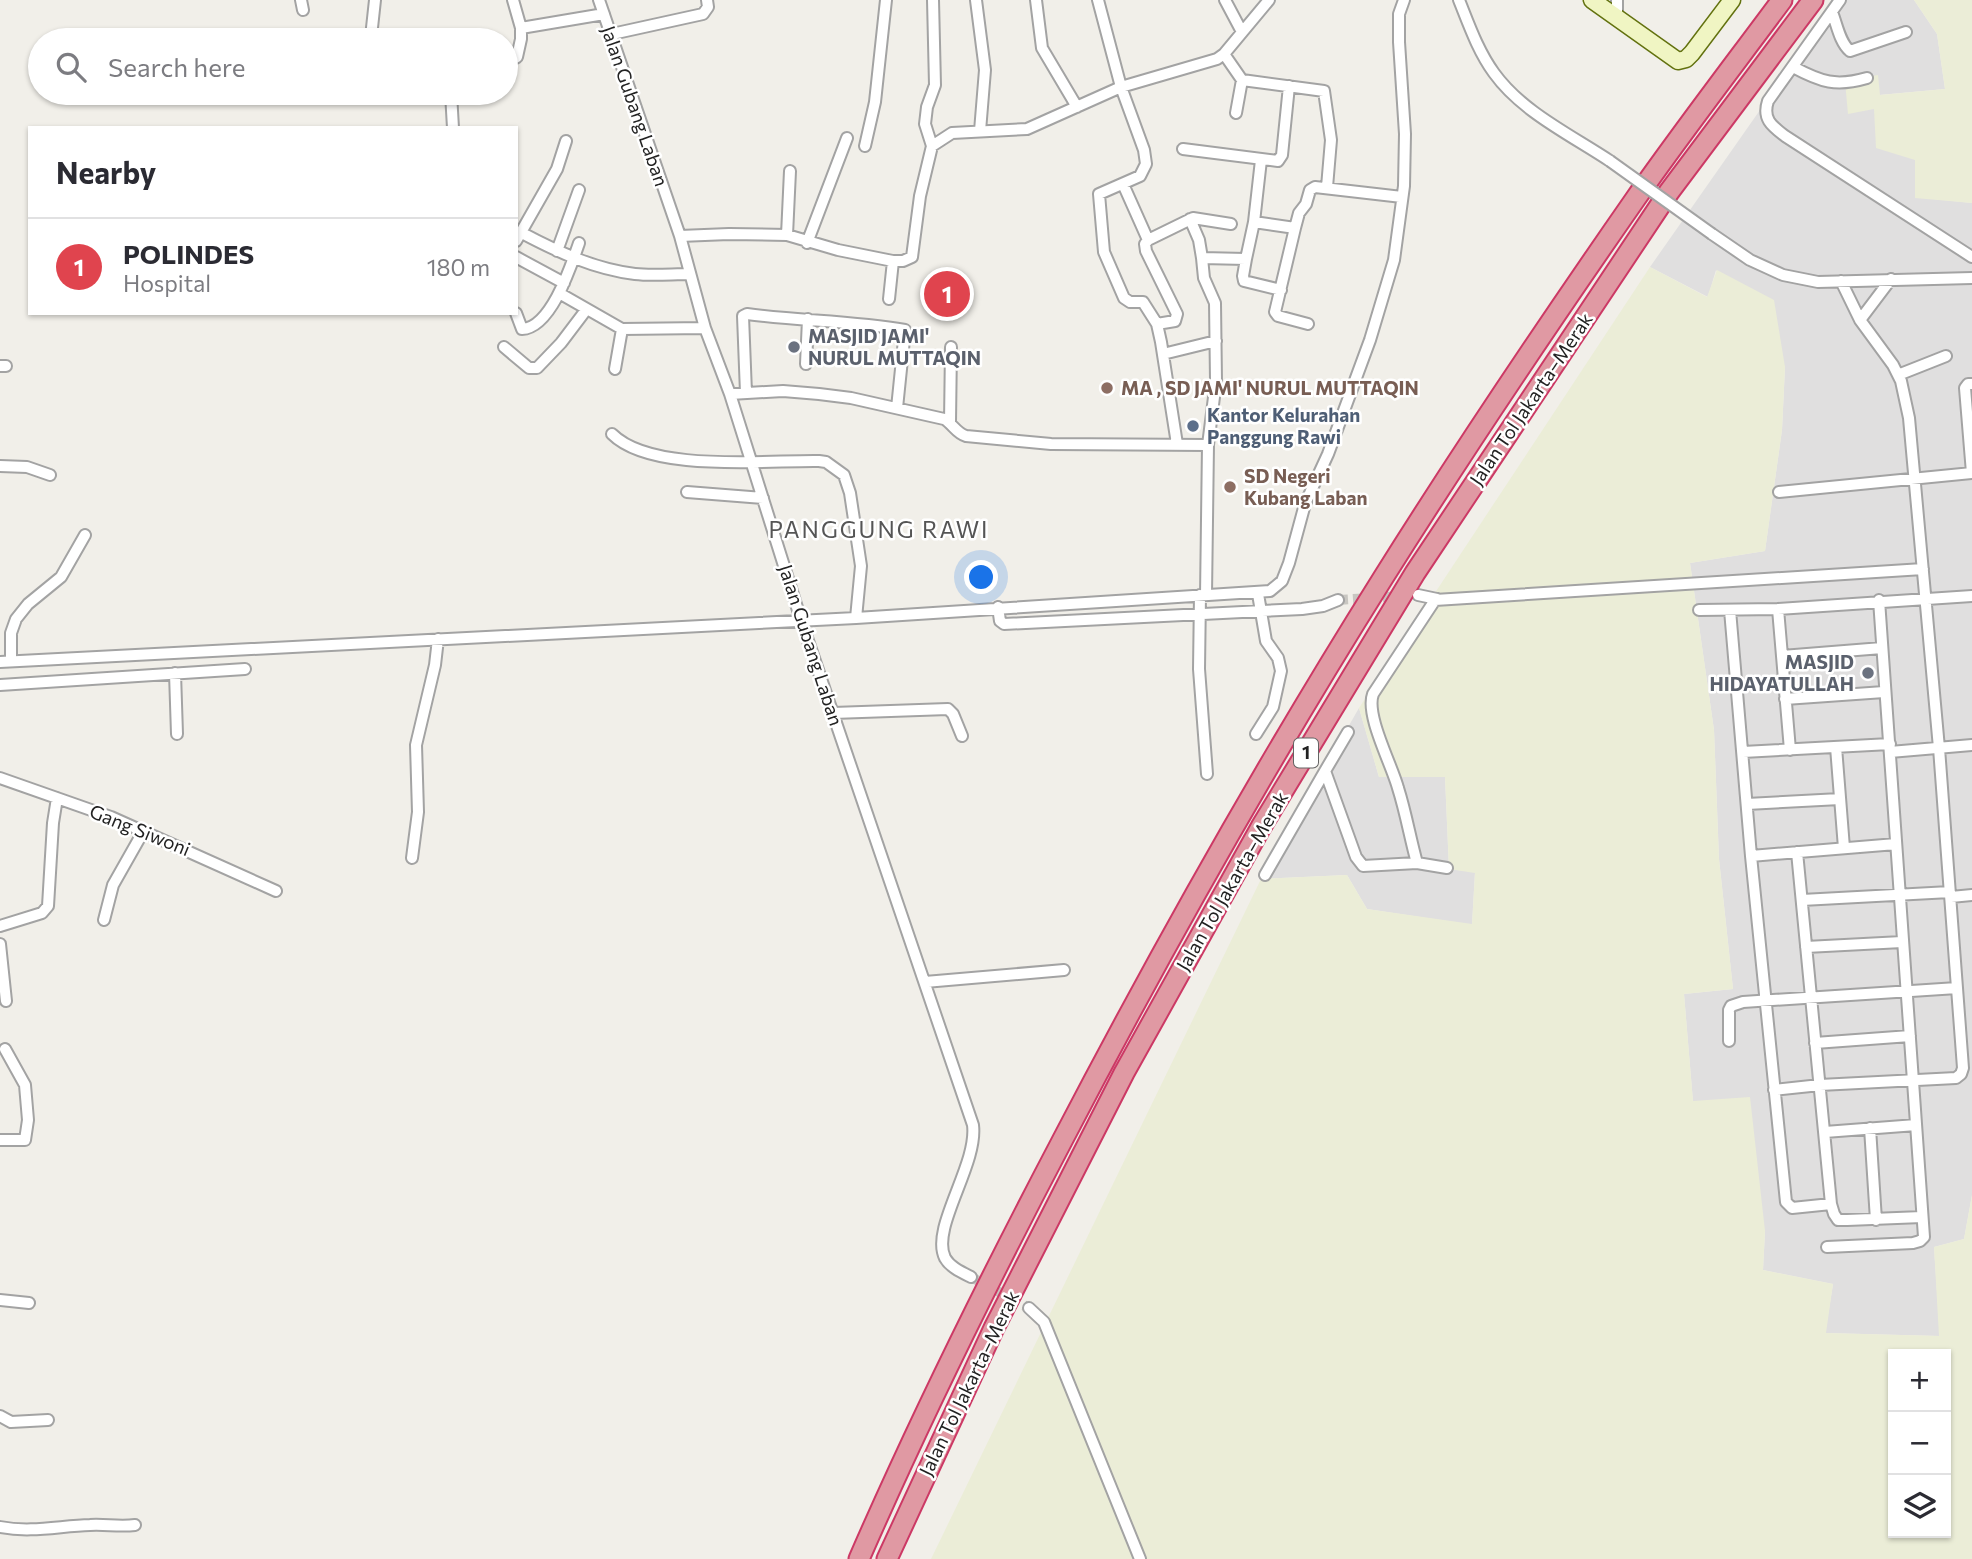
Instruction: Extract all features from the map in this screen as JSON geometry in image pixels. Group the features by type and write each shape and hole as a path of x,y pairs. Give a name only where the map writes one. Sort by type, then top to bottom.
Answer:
{"highway":[{"name":"Jalan Tol Jakarta–Merak","path":"859,1559 897,1473 1005,1251 1143,986 1280,748 1382,579 1495,404 1639,194 1782,0"},
{"name":"Jalan Tol Jakarta–Merak","path":"887,1559 994,1328 1124,1073 1261,827 1415,573 1669,192 1813,0"}],"street":[{"path":"372,28 375,0"},
{"path":"513,0 521,28 522,39 518,53"},
{"name":"Jalan Gubang Laban","path":"599,0 680,236 705,328 730,394 802,620 973,1125 972,1149 941,1242 945,1258 955,1269 971,1277"},
{"path":"612,34 703,14 708,7 707,0"},
{"path":"865,146 879,79 886,0"},
{"path":"680,236 787,235 807,243 893,261 904,261 912,257 920,196 932,146 925,124 927,107 935,85 933,0"},
{"path":"975,0 985,69 980,131"},
{"path":"1036,0 1042,48 1077,107"},
{"path":"1098,0 1121,87 1144,150 1146,164 1140,176 1098,197 1104,252 1124,298 1130,302 1143,302 1157,324 1177,444"},
{"path":"1226,0 1242,32"},
{"path":"932,146 952,134 1027,129 1121,87 1217,59 1269,0"},
{"path":"998,607 1003,624 1200,604 1259,604 1282,581 1306,504 1328,454 1370,340 1394,260 1402,197 1405,134 1399,42 1399,14 1404,0"},
{"path":"1459,0 1478,48 1495,75 1521,102 1750,260 1783,275 1818,282 1972,278"},
{"path":"1592,0 1670,57 1682,60 1700,44 1731,0"},
{"path":"1617,0 1617,18"},
{"path":"1840,0 1768,101 1765,110 1767,120 1772,127 1972,257"},
{"path":"1832,12 1846,49 1850,51 1906,32"},
{"path":"521,28 604,14"},
{"path":"1224,54 1242,80 1236,113"},
{"path":"1793,67 1810,77 1835,84 1867,78"},
{"path":"1242,80 1320,89 1325,93 1331,140 1327,187"},
{"path":"1183,149 1275,162 1280,160 1289,86"},
{"path":"452,105 453,126"},
{"path":"807,243 847,138"},
{"path":"566,141 557,169 519,237 573,259 632,273 690,274"},
{"path":"1261,160 1255,222 1243,276 1244,281 1281,290"},
{"path":"787,235 790,171"},
{"path":"1123,184 1148,240"},
{"path":"1308,324 1276,314 1298,213 1306,204 1310,190 1327,187 1402,197"},
{"path":"556,251 579,190"},
{"path":"1157,324 1175,321 1177,314 1145,244 1191,219 1231,224"},
{"path":"1191,219 1199,240 1206,283 1215,303 1216,381 1208,445 1200,604 1199,669 1207,775"},
{"path":"1255,222 1295,228"},
{"path":"517,315 521,328 530,328 541,319 562,288 579,243"},
{"path":"518,258 562,288 586,310 622,329 705,328"},
{"path":"1202,258 1246,259"},
{"path":"889,299 893,261"},
{"path":"1860,320 1891,279"},
{"path":"1774,1090 1959,1076 1963,1068 1966,1027 1957,988 1939,748 1909,418 1898,375 1860,320 1841,281"},
{"path":"504,347 529,368 537,368 561,343 586,310"},
{"path":"746,393 743,316 747,314 791,320 808,319 905,330 897,408"},
{"path":"806,363 808,319"},
{"path":"615,369 622,329"},
{"path":"1163,354 1216,341"},
{"path":"947,420 951,348"},
{"path":"1898,375 1946,356"},
{"path":"1779,492 1972,473 1970,420 1965,388 1972,384"},
{"path":"730,394 783,391 819,394 947,420 957,432 966,436 1051,444 1208,445"},
{"path":"612,434 619,440 652,454 700,460 819,461 826,462 844,475 850,493 862,566 856,618"},
{"path":"0,466 27,467 50,475"},
{"path":"687,492 763,498"},
{"path":"85,535 61,577 28,604 16,620 6,662 112,660 438,639 856,618 998,607 1259,604 1315,608 1338,600"},
{"path":"1418,595 1437,599 1922,563"},
{"path":"1699,610 1778,609 1879,600 1972,596"},
{"path":"1417,863 1398,787 1376,727 1371,702 1373,694 1437,599"},
{"path":"1827,1247 1920,1241 1924,1237 1879,600"},
{"path":"1256,734 1273,707 1281,671 1278,658 1266,641 1259,604"},
{"path":"1778,609 1790,750"},
{"path":"1730,610 1746,804 1786,1202 1793,1208 1831,1205"},
{"path":"412,858 418,812 416,745 435,665 438,639"},
{"path":"1783,656 1882,648"},
{"path":"112,660 113,677"},
{"path":"0,685 245,669"},
{"path":"175,673 177,734"},
{"path":"1785,699 1884,692"},
{"path":"833,713 948,709 953,714 962,736"},
{"path":"1265,875 1348,732"},
{"path":"1743,752 1836,747 1972,746"},
{"path":"1836,747 1844,848"},
{"path":"1325,771 1356,857 1361,864 1417,863 1447,867"},
{"name":"Gang Siwoni","path":"0,778 111,817 276,891"},
{"path":"0,926 42,913 48,906 57,798"},
{"path":"1746,804 1840,799"},
{"path":"104,920 113,885 143,832"},
{"path":"1751,856 1896,844"},
{"path":"1797,852 1833,1214 1839,1220 1922,1217"},
{"path":"1802,900 1899,895 1972,895"},
{"path":"1806,947 1902,942"},
{"path":"0,944 6,1001"},
{"path":"925,982 1064,970"},
{"path":"1729,1041 1729,1010 1731,1006 1743,1002 1957,988"},
{"path":"1815,1042 1910,1036"},
{"path":"0,1140 25,1140 27,1133 23,1080 5,1049"},
{"path":"1825,1132 1916,1125"},
{"path":"1870,1128 1877,1220"},
{"path":"0,1300 29,1303"},
{"path":"1028,1308 1044,1322 1140,1559"},
{"path":"0,1416 11,1422 48,1420"},
{"path":"0,1527 19,1531 87,1525 135,1525"}],"shaded area":[{"path":"1837,0 1914,0 1937,34 1945,89 1879,95 1874,109 1915,160 1915,197 1972,203 1972,1195 1964,1239 1934,1247 1940,1336 1825,1333 1833,1284 1763,1270 1765,1231 1693,1102 1684,994 1733,989 1719,859 1714,730 1690,563 1765,551 1782,430 1785,367 1716,270 1708,297 1650,267"},
{"path":"1359,708 1379,777 1445,777 1449,869 1475,872 1472,925 1367,909 1347,875 1261,879"}],"green space":[{"path":"1914,0 1972,0 1972,203 1915,198 1915,160 1876,148 1874,109 1848,114 1845,81 1878,75 1880,95 1945,89 1937,34"},
{"path":"1650,267 1707,297 1717,270 1774,300 1785,367 1782,430 1765,551 1690,563 1714,730 1719,859 1733,989 1684,994 1693,1101 1750,1097 1765,1231 1763,1270 1833,1284 1826,1333 1939,1336 1934,1247 1964,1239 1972,1195 1972,1559 931,1559 1261,879 1347,875 1367,909 1472,924 1475,873 1449,869 1445,777 1379,777 1359,708"}],"tunnel":[{"path":"1338,600 1401,596"},
{"path":"971,1277 1029,1308"}],"place":[{"name":"POLINDES","path":"947,294"},
{"name":"MASJID JAMI' NURUL MUTTAQIN","path":"794,347"},
{"name":"MA , SD JAMI' NURUL MUTTAQIN","path":"1107,388"},
{"name":"Kantor Kelurahan Panggung Rawi","path":"1193,426"},
{"name":"SD Negeri Kubang Laban","path":"1230,487"},
{"name":"MASJID HIDAYATULLAH","path":"1868,673"}],"district":[{"name":"PANGGUNG RAWI","path":"879,530"}]}
